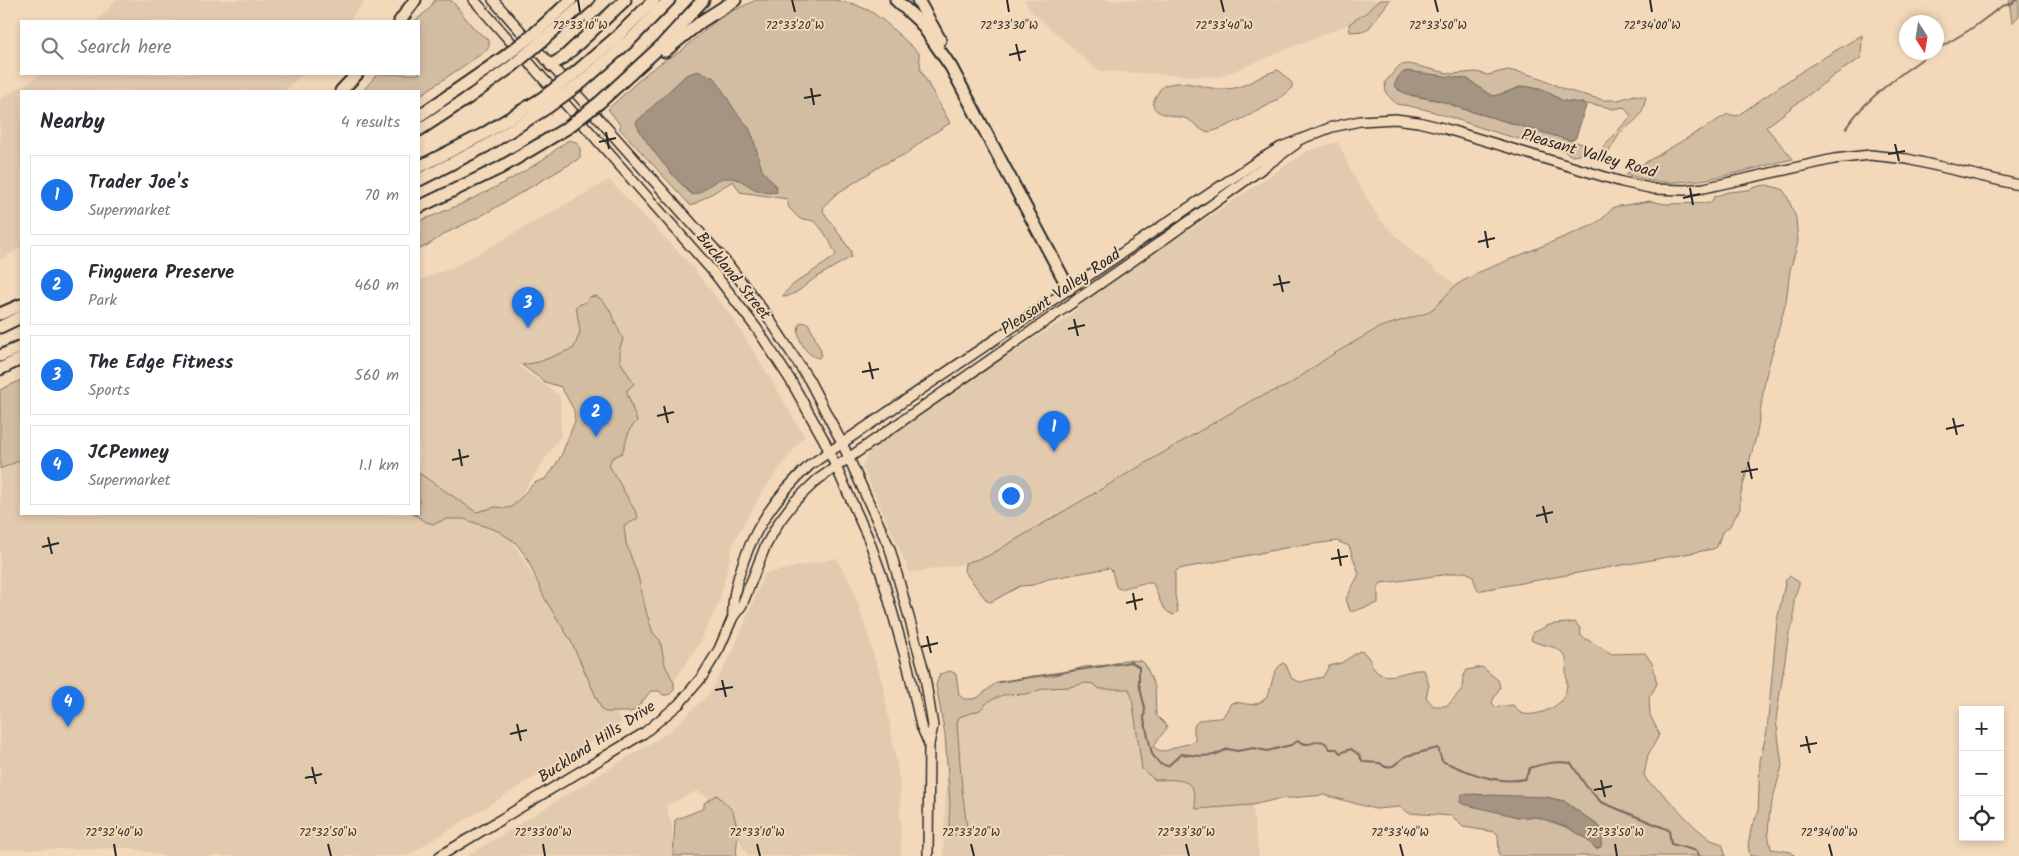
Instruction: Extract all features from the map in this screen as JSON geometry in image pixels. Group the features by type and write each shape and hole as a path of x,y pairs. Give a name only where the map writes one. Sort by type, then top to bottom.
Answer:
{"highway":[{"path":"401,20 416,0"},
{"path":"540,36 571,0"},
{"path":"420,129 468,98 507,62 588,0"},
{"path":"551,65 559,54 615,0"},
{"path":"551,65 563,58 625,0"},
{"path":"578,78 654,0"},
{"path":"420,179 486,146 630,40 669,0"},
{"path":"420,207 500,168 567,128 628,78 661,46 703,0"},
{"path":"628,78 643,69 702,21 735,0"},
{"path":"896,0 923,26 951,67"},
{"path":"918,0 937,34 951,67 1069,289"},
{"path":"420,115 507,62"},
{"path":"342,90 356,75"},
{"path":"420,167 544,103"},
{"path":"0,314 20,305"},
{"path":"0,327 20,317"},
{"path":"0,356 20,347"},
{"path":"0,369 20,359"}],"main road":[{"name":"Buckland Street","path":"474,0 708,266 760,334 800,397 836,466 869,540 912,680 921,726 930,744"},
{"name":"Buckland Street","path":"494,0 727,263 774,325 809,380 842,443 887,540 914,629 928,687 933,726 930,744 928,856"},
{"path":"540,76 551,65"},
{"name":"Pleasant Valley Road","path":"829,452 1256,162 1281,147 1327,129 1352,123 1384,119 1406,120 1443,128 1634,185 1666,190 1704,188 1834,159 1870,155 1906,159 2019,186"},
{"name":"Pleasant Valley Road","path":"836,466 1184,226 1302,140"},
{"path":"1177,216 1184,226"},
{"path":"1069,289 1076,300"},
{"path":"760,334 774,325"},
{"path":"954,367 957,382"},
{"name":"Buckland Hills Drive","path":"733,617 732,601 741,570 750,545 762,521 793,481 810,465 829,452"},
{"name":"Buckland Hills Drive","path":"440,856 636,737 661,720 679,704 702,677 719,649 733,617 742,605 765,547 788,508 810,486 836,466"},
{"path":"898,631 914,629"}],"shaded area":[{"path":"116,0 366,0 349,20 98,20"},
{"path":"435,0 450,0 453,2 475,30 489,40 487,50 420,95 420,90 364,90 376,75 420,75 420,20 416,20 429,9"},
{"path":"756,0 835,0 854,4 870,11 884,21 919,53 921,71 950,123 906,154 882,165 836,194 824,206 823,211 851,251 851,257 815,278 797,292 786,297 783,296 792,285 836,255 820,226 811,220 800,219 789,208 787,199 740,192 733,181 691,206 619,128 621,126 608,109 648,72 680,52 720,17"},
{"path":"1024,0 1379,0 1359,20 1219,77 1098,71 1031,11"},
{"path":"1379,0 1390,0 1369,28 1365,31 1350,32 1349,24 1367,12"},
{"path":"2009,0 2019,0 2019,16 2012,23"},
{"path":"1862,35 1861,58 1836,74 1766,127 1793,159 1731,174 1688,181 1666,182 1645,180 1626,174 1728,114 1737,116 1808,67"},
{"path":"1409,64 1452,74 1476,72 1488,75 1507,70 1524,73 1541,78 1566,90 1603,100 1618,100 1635,95 1646,97 1640,115 1620,134 1602,160 1598,156 1600,151 1631,116 1624,107 1613,109 1563,101 1546,91 1536,88 1519,87 1500,95 1492,96 1471,81 1404,72 1397,79 1398,90 1413,96 1441,101 1586,145 1580,155 1572,156 1564,151 1430,111 1396,104 1386,93 1385,82 1400,65"},
{"path":"1278,70 1292,83 1291,89 1285,95 1238,121 1216,130 1206,132 1187,119 1158,112 1154,108 1155,98 1164,86 1187,83 1225,89 1239,87"},
{"path":"697,71 715,78 734,109 749,128 762,170 776,186 777,192 761,192 735,179 723,178 693,195 670,172 638,128 636,122 686,75"},
{"path":"1407,71 1468,79 1494,96 1525,86 1546,91 1563,101 1584,103 1586,106 1575,139 1568,140 1441,101 1406,94 1394,86 1399,77"},
{"path":"41,75 302,75 285,90 20,90 20,248 0,260 0,99"},
{"path":"569,140 576,142 580,148 580,157 481,216 444,234 420,249 420,221 497,187 541,161"},
{"path":"1338,142 1351,171 1379,219 1414,253 1456,285 1436,306 1427,313 1380,327 1330,356 1287,386 1254,399 988,556 959,565 910,573 862,466 868,453 989,367 987,368 1065,320 1094,294 1307,151"},
{"path":"609,180 690,264 732,317 804,436 762,492 734,541 719,603 699,644 667,692 638,576 626,543 619,512 599,459 625,390 631,381 616,352 585,321 576,354 519,366 560,396 561,435 509,514 508,534 622,723 407,856 164,856 131,848 0,850 0,470 20,459 20,515 420,515 420,280 452,268"},
{"path":"1767,185 1782,189 1787,196 1796,218 1798,242 1790,270 1786,302 1765,379 1757,433 1740,497 1740,509 1729,527 1722,532 1717,547 1713,549 1478,591 1472,575 1465,572 1381,583 1378,587 1378,603 1354,611 1350,611 1346,599 1359,574 1349,546 1337,541 1290,547 1179,569 1175,572 1175,595 1178,611 1174,615 1163,606 1153,583 1144,583 1120,589 1116,587 1112,571 1109,568 1048,579 1033,585 1020,586 991,602 987,601 964,571 965,563 988,556 1254,399 1287,386 1330,356 1380,327 1427,313 1456,285 1477,273 1593,225 1614,207 1650,201 1665,204 1711,203 1714,197 1728,192 1748,190"},
{"path":"596,296 601,299 609,309 623,339 620,348 620,361 634,384 627,390 627,393 637,421 630,429 622,453 612,458 609,465 638,516 637,519 624,526 626,543 638,576 653,633 660,640 665,665 674,683 674,690 669,695 663,695 659,691 651,691 635,710 631,712 605,712 602,710 571,641 545,599 527,558 515,542 498,531 464,519 447,519 434,524 426,522 415,515 420,515 420,474 476,512 496,507 512,507 534,483 545,479 552,471 561,456 575,421 574,410 561,387 545,382 522,365 539,362 574,348 580,332 576,306 586,302 589,297"},
{"path":"801,322 808,323 809,325 821,351 819,358 814,357 805,349 799,338 798,332"},
{"path":"20,380 20,460 0,469 0,390"},
{"path":"836,558 853,587 883,685 900,783 901,856 748,856 721,805 697,791 666,805 672,826 672,856 467,856 669,732 710,693 734,649 764,574"},
{"path":"1789,576 1799,582 1799,584 1794,599 1794,622 1789,633 1776,719 1782,766 1770,809 1768,833 1771,849 1791,852 1795,856 1750,856 1748,845 1752,825 1758,814 1760,760 1767,731 1777,621 1786,579"},
{"path":"1575,622 1580,628 1581,636 1612,654 1645,653 1652,663 1657,684 1649,698 1650,715 1659,733 1648,755 1644,775 1648,782 1662,793 1695,827 1711,840 1722,844 1726,856 1499,856 1498,835 1495,832 1463,827 1452,816 1409,813 1400,807 1375,809 1325,795 1278,799 1252,805 1196,809 1194,793 1188,784 1177,780 1155,780 1142,769 1132,697 1129,689 1100,689 1093,684 1086,683 1070,687 1046,688 1027,694 1003,695 989,701 980,710 959,717 957,723 967,828 957,836 952,834 949,825 950,804 945,735 936,685 940,674 950,671 956,674 959,695 964,699 971,699 977,698 996,683 1034,676 1051,676 1084,667 1108,665 1124,660 1142,661 1155,687 1156,715 1167,726 1154,747 1157,750 1164,751 1194,741 1195,724 1202,720 1223,717 1231,703 1255,704 1262,701 1269,692 1278,668 1283,663 1286,665 1292,679 1300,682 1323,677 1329,666 1341,663 1360,651 1364,652 1374,669 1380,674 1391,676 1424,670 1429,685 1426,697 1433,706 1449,704 1462,689 1463,677 1467,670 1482,667 1498,680 1500,687 1492,702 1494,706 1513,705 1520,712 1526,714 1538,713 1555,706 1565,695 1567,685 1566,660 1565,655 1559,650 1531,640 1533,632 1549,625","holes":["1474,794 1546,797 1564,801 1600,827 1596,848 1584,837 1563,825 1537,817 1518,817 1506,813"]},
{"path":"1086,683 1093,684 1100,689 1129,689 1167,780 1178,779 1191,787 1194,793 1196,808 1252,805 1259,856 943,856 947,769 950,804 949,825 957,836 967,828 957,723 959,717 980,710 996,697 1027,694 1046,688 1070,687"},
{"path":"1462,794 1546,797 1564,801 1600,827 1603,836 1601,847 1596,849 1584,837 1569,828 1537,817 1518,817 1463,804 1460,802"},
{"path":"717,795 733,811 738,832 736,856 673,856 675,820 704,808 704,803"}],"waterway":[{"path":"1944,45 1971,29 2002,6 2017,0"},
{"path":"1846,128 1874,96 1922,60"},
{"path":"999,682 1131,662 1139,667 1139,684 1145,708 1144,719 1152,754 1160,764 1168,766 1181,754 1214,755 1228,749 1237,751 1254,748 1267,751 1291,745 1298,741 1307,744 1321,741 1330,749 1337,749 1340,753 1351,749 1359,755 1363,762 1380,763 1385,767 1393,766 1406,756 1438,748 1442,761 1482,776 1503,780 1525,779 1530,768 1541,765 1555,762 1571,763 1586,786 1601,802 1669,830 1671,844 1697,851 1699,856"}],"place":[{"name":"The Edge Fitness","path":"528,328"},
{"name":"Finguera Preserve","path":"596,437"},
{"name":"Trader Joe's","path":"1054,452"},
{"name":"JCPenney","path":"68,727"}]}
